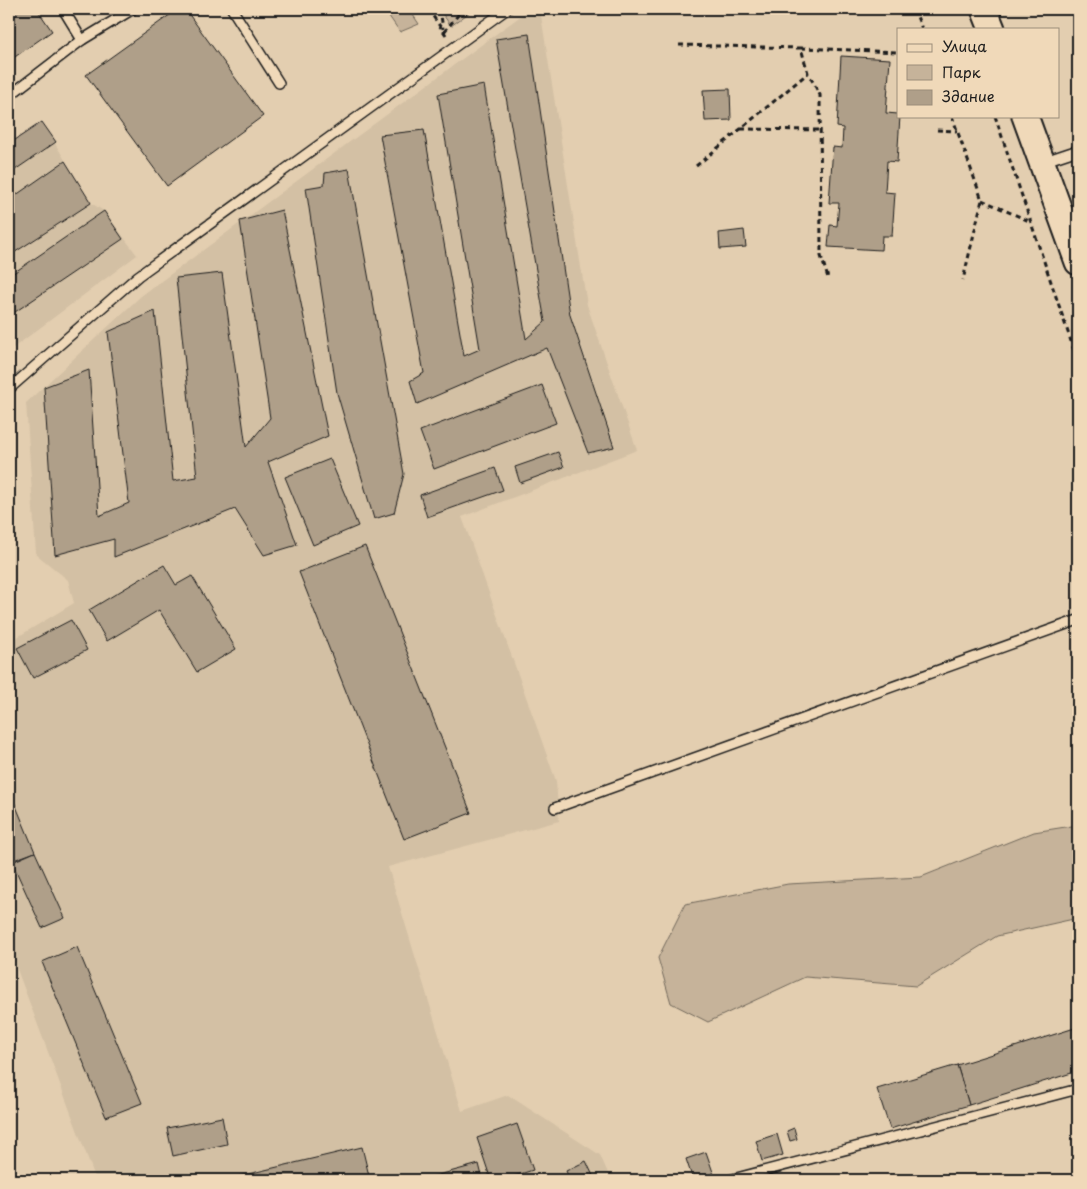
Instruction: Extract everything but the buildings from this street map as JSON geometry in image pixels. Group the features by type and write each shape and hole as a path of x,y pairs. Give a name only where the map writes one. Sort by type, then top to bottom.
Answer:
{"main road":[{"path":"984,9 992,28"},
{"path":"1026,118 1078,262"}],"lane":[{"path":"63,9 82,40"},
{"path":"9,96 82,40 133,9"},
{"path":"232,9 279,83"},
{"path":"9,389 138,276 507,9"},
{"path":"1042,162 1078,150"},
{"path":"555,808 1078,620"},
{"path":"729,1180 1078,1089"}],"path":[{"path":"440,9 444,32 463,9"},
{"path":"914,9 922,28"},
{"path":"679,45 897,52"},
{"path":"801,48 808,73 820,94 821,256 828,278"},
{"path":"696,166 808,73"},
{"path":"953,118 982,200 963,280"},
{"path":"995,118 1078,362"},
{"path":"741,129 820,130"},
{"path":"937,130 957,132"},
{"path":"982,200 1029,221"}],"shaded area":[{"path":"530,9 540,9 587,305 637,450 462,517 556,781 559,821 388,867 462,1111 508,1095 600,1155 611,1180 370,1180 362,1147 223,1180 96,1180 9,948 9,642 74,603 68,580 36,554 26,403 141,296"},
{"path":"42,122 91,203 104,211 137,255 9,351 9,144"}],"green space":[{"path":"384,9 409,9 419,24 400,32"},
{"path":"439,9 474,9 451,26"},
{"path":"1078,825 1078,918 997,936 916,986 805,977 708,1022 671,1003 658,958 685,904 788,884 921,877 1034,832"}]}
